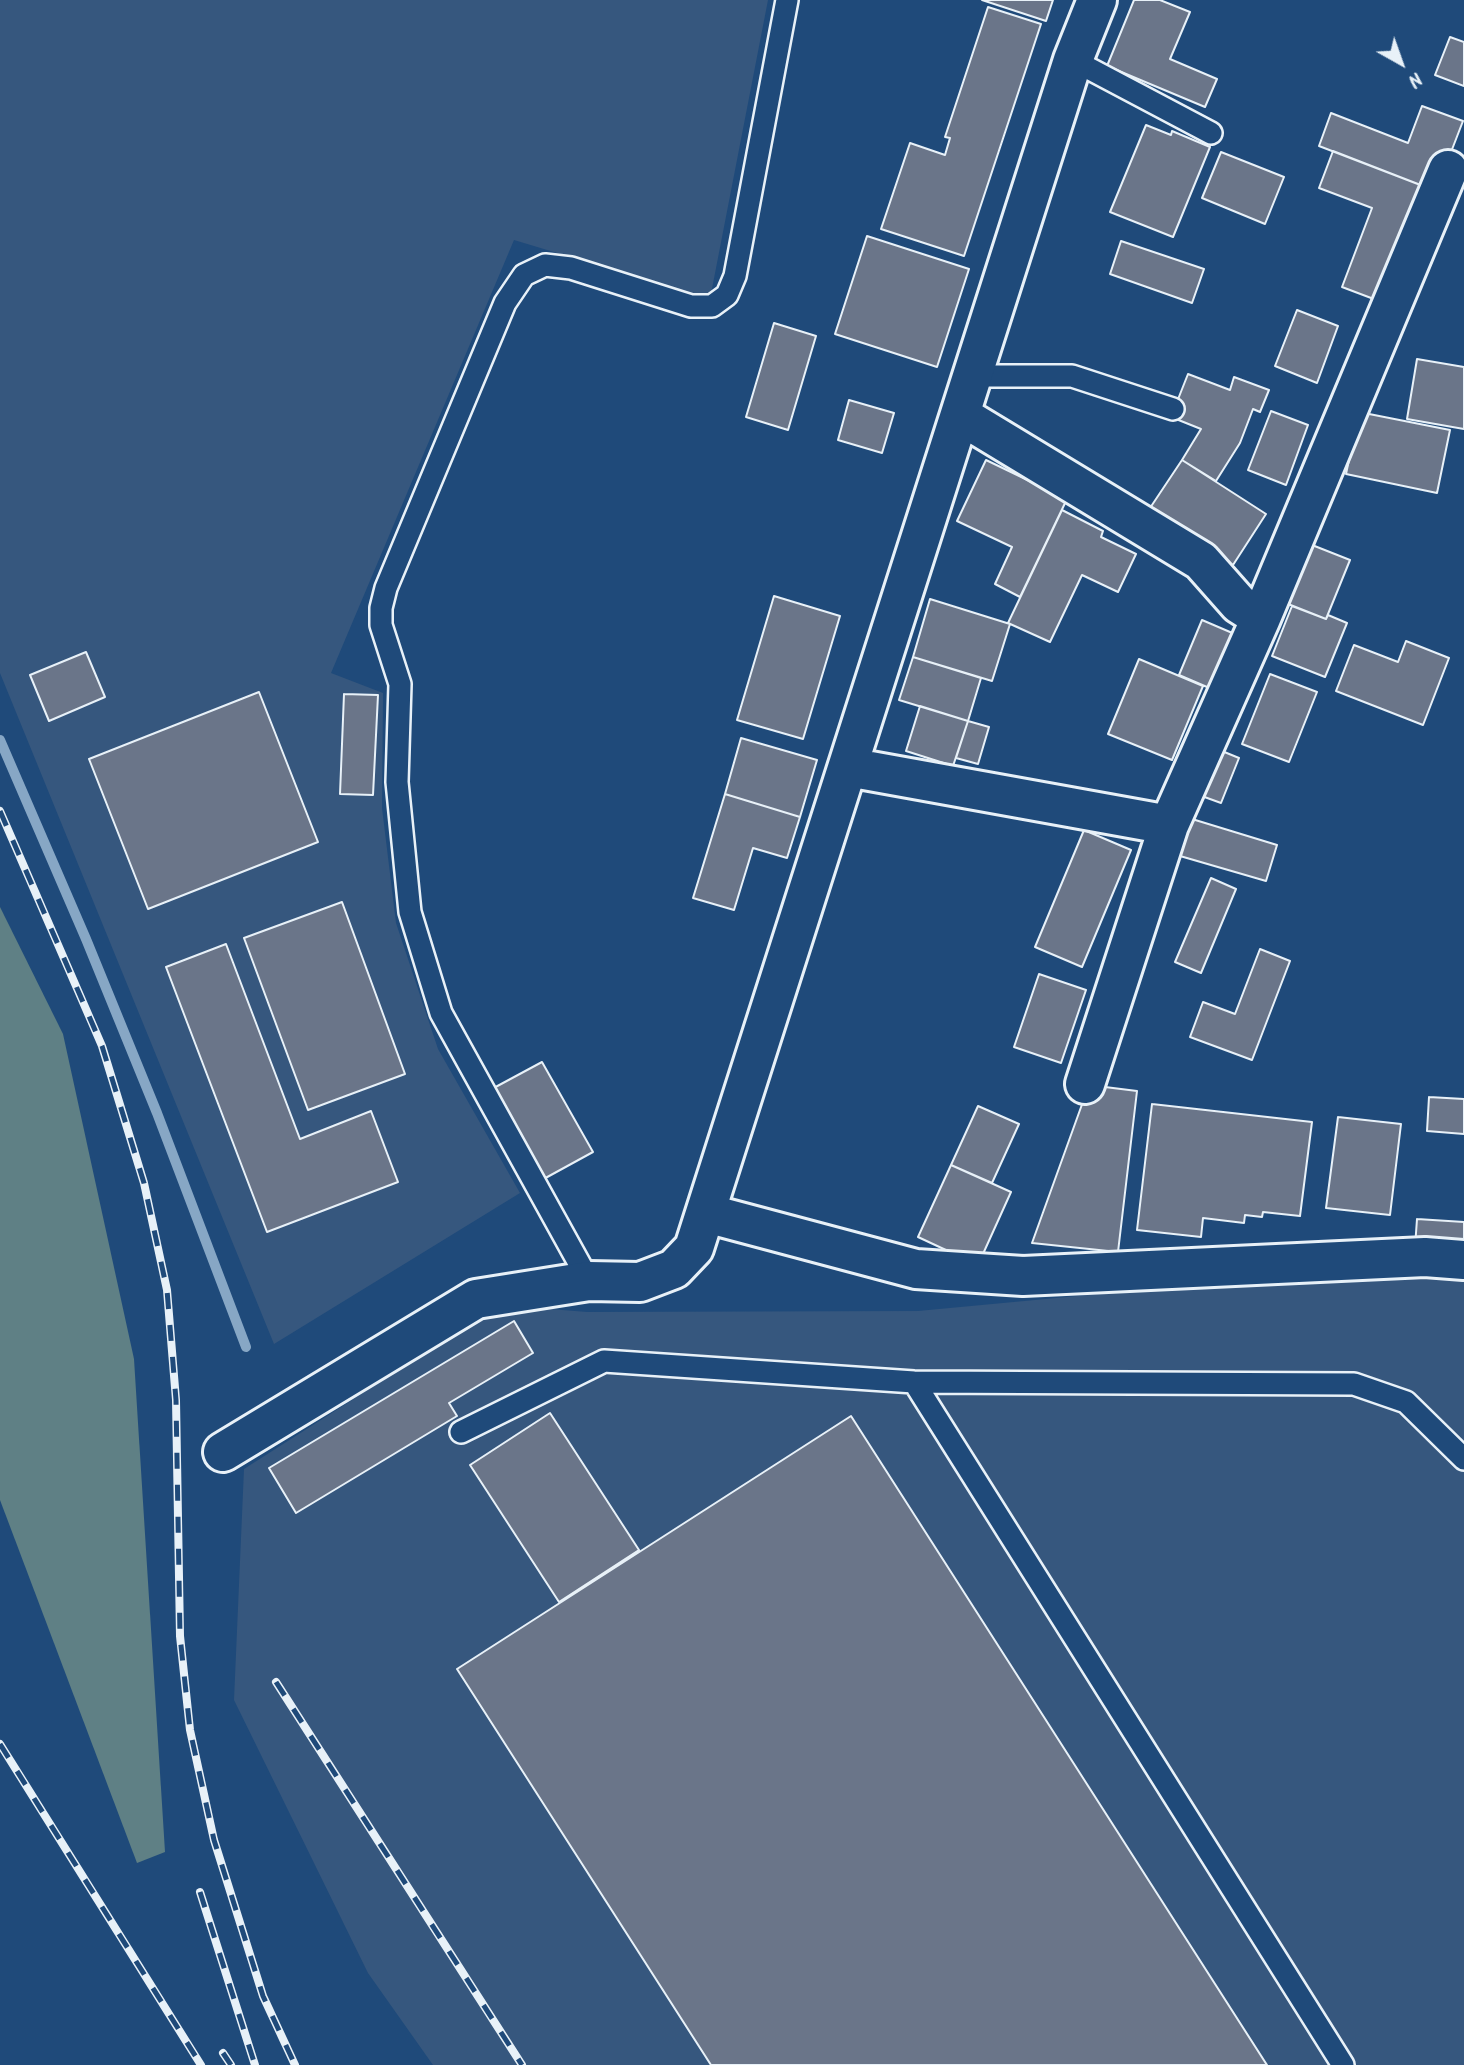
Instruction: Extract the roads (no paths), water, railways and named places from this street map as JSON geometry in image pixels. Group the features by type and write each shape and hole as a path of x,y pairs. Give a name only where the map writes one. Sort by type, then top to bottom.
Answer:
{"street":[{"path":"223,1452 477,1299 589,1282 640,1282 674,1269 694,1248 1073,61 1097,0"},
{"path":"1085,1084 1169,825 1261,618 1448,170"},
{"path":"960,415 1201,561 1240,604 1261,618"},
{"path":"848,767 1169,825"},
{"path":"706,1213 916,1269 1023,1276 1424,1257 1464,1260"}],"lane":[{"path":"589,1282 441,1013 410,912 397,782 400,684 381,625 381,608 386,588 505,303 524,275 545,265 570,268 691,306 712,306 727,295 735,276 787,0"},
{"path":"1073,61 1210,133"},
{"path":"973,376 1072,376 1173,408"},
{"path":"461,1432 604,1361 914,1382 1354,1384 1406,1402 1464,1459"},
{"path":"914,1382 1343,2065"}],"waterway":[{"path":"0,740 157,1113 246,1347"}],"railway":[{"path":"0,811 102,1046 144,1183 167,1290 176,1400 180,1636 190,1730 214,1840 263,1996 295,2065"},
{"path":"276,1682 522,2065"},
{"path":"0,1744 201,2065"},
{"path":"200,1892 255,2065"},
{"path":"223,2053 231,2065"}]}
